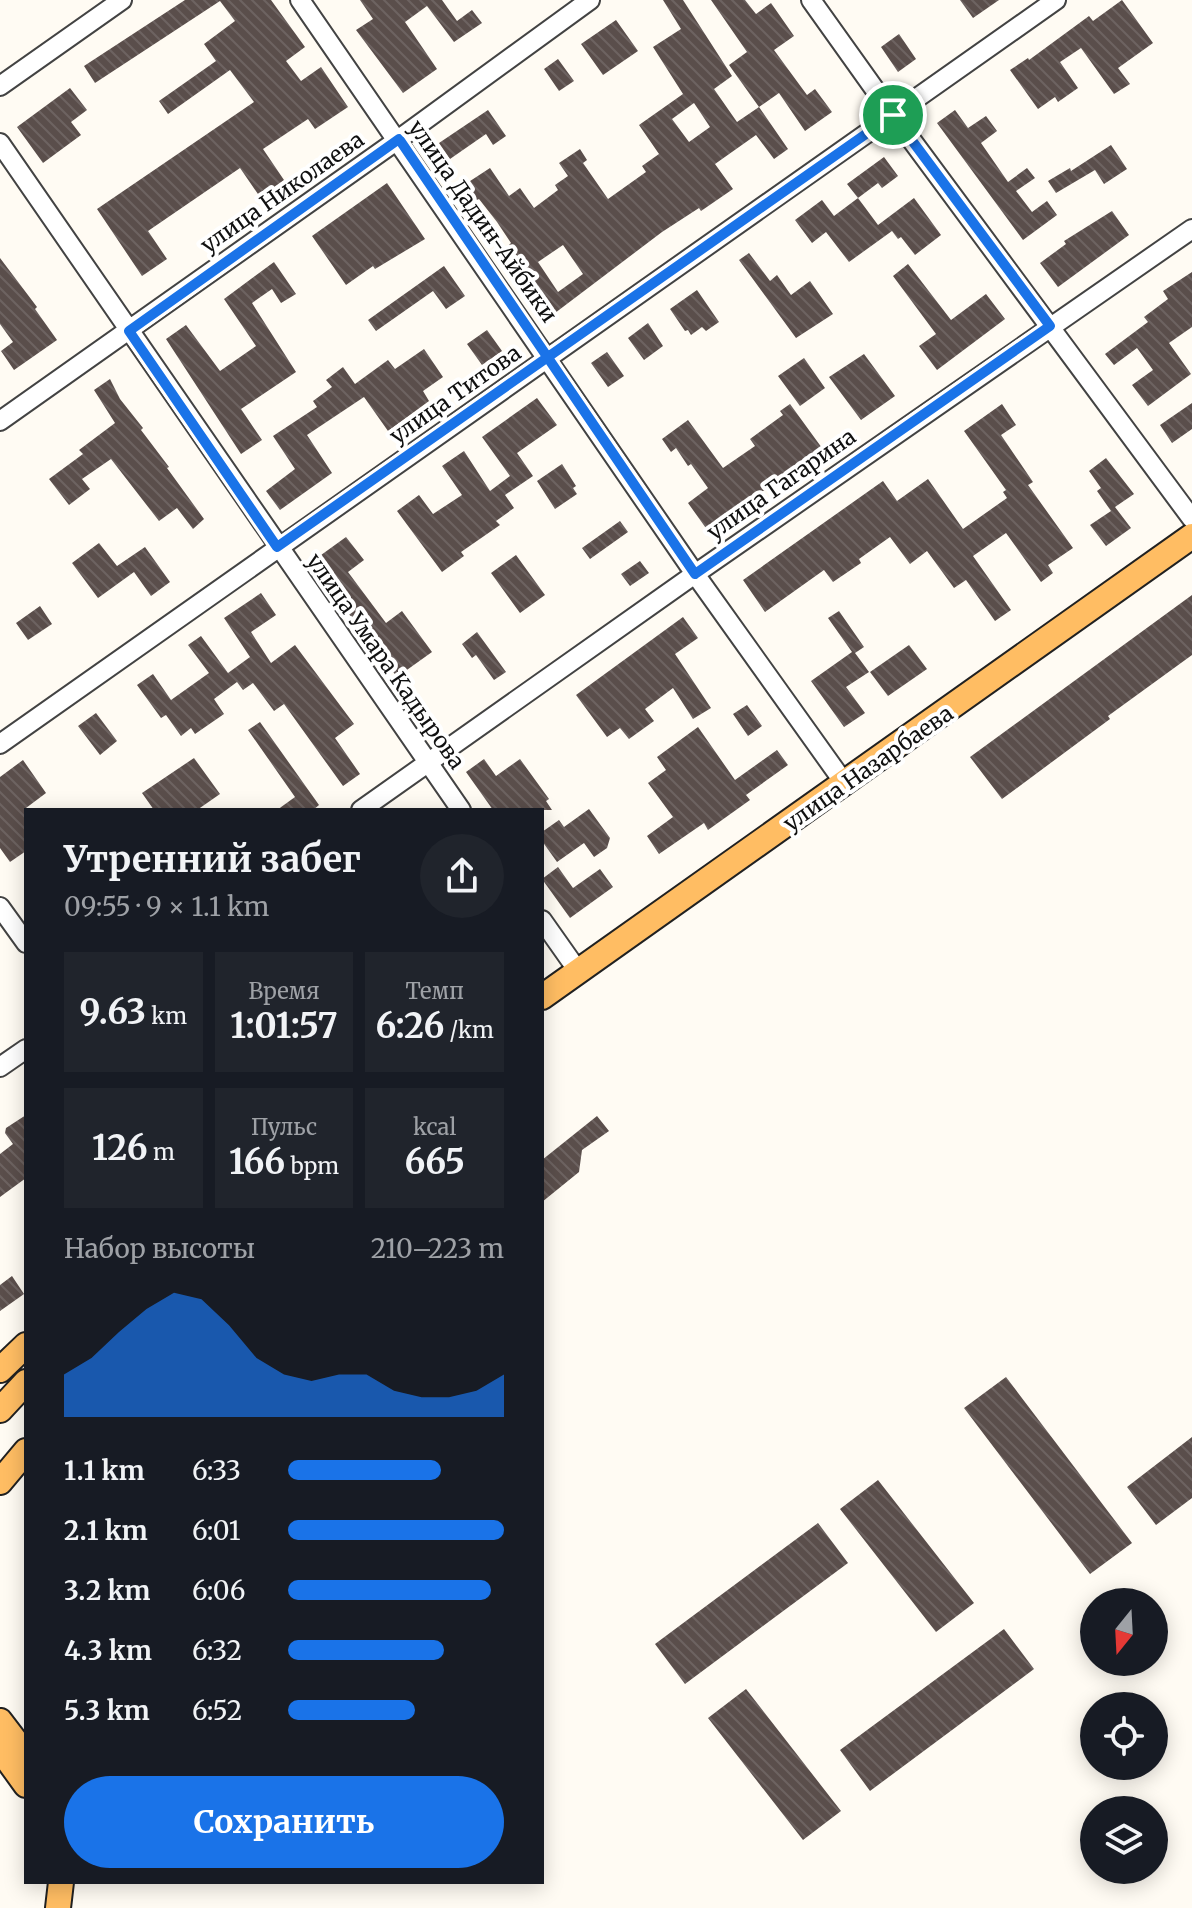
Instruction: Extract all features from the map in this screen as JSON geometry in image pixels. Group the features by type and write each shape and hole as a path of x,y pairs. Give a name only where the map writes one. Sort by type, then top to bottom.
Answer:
{"main road":[{"name":"улица Назарбаева","path":"544,996 1192,536"},
{"path":"0,1370 24,1347"},
{"path":"0,1410 24,1384"},
{"path":"0,1460 24,1437"},
{"path":"0,1482 24,1453"},
{"path":"0,1721 24,1752"},
{"path":"0,1749 24,1782"},
{"path":"42,1908 45,1884"},
{"path":"58,1908 61,1884"}],"street":[{"path":"0,86 122,0"},
{"name":"улица Дадин-Айбики","path":"300,0 399,139 695,574 845,784"},
{"name":"улица Николаева","path":"0,421 590,0"},
{"path":"811,0 1192,519"},
{"name":"улица Титова","path":"0,744 1056,0"},
{"name":"улица Умара Кадырова","path":"0,143 460,808"},
{"name":"улица Гагарина","path":"364,808 1192,229"},
{"path":"0,907 24,940"},
{"path":"544,923 578,971"},
{"path":"0,1067 24,1050"}],"building":[{"path":"185,0 271,0 305,47 286,61 301,81 321,67 348,107 315,129 308,119 263,149 284,180 260,197 240,168 148,231 167,259 142,276 97,209 254,102 230,70 168,114 159,101 216,61 204,44 235,21 220,1 95,83 84,66"},
{"path":"360,0 442,0 457,21 472,10 482,23 454,42 427,6 405,22 437,69 403,93 356,30 373,19"},
{"path":"663,0 683,0 732,76 714,89 737,122 759,107 788,149 774,159 756,135 715,164 733,189 662,232 555,313 497,222 479,199 475,201 464,185 490,168 509,196 520,188 534,208 558,190 555,185 568,176 559,163 580,149 587,160 583,163 608,199 646,172 642,166 659,154 639,125 683,94 653,47 681,29","holes":["694,103 710,127 689,142 672,119","563,245 583,274 558,292 538,262"]},
{"path":"711,0 745,0 756,14 771,3 794,36 774,50 807,95 815,89 832,112 805,131 779,93 759,107 729,65 747,52"},
{"path":"960,0 999,0 973,18"},
{"path":"1122,0 1153,43 1118,68 1130,84 1114,94 1081,48 1060,62 1078,88 1058,102 1055,97 1038,109 1010,70 1029,60 1089,16 1093,21"},
{"path":"616,20 638,51 603,75 581,44"},
{"path":"899,34 916,59 898,72 881,47"},
{"path":"558,59 574,81 559,91 544,69"},
{"path":"70,88 87,110 71,122 81,135 43,163 17,127"},
{"path":"488,110 506,136 493,145 486,134 450,159 439,143"},
{"path":"955,110 968,128 986,116 997,131 981,143 1008,182 1027,168 1035,178 1016,191 1032,212 1047,201 1057,215 1023,240 937,123"},
{"path":"1111,145 1127,169 1104,184 1095,170 1056,193 1048,181 1070,168 1071,171"},
{"path":"884,157 898,176 882,188 878,183 858,198 847,184"},
{"path":"387,183 425,239 375,269 373,266 346,285 312,236"},
{"path":"858,198 878,225 914,198 941,235 915,255 892,231 849,262 826,232 812,243 795,220 822,200 834,216"},
{"path":"1112,211 1129,235 1058,287 1040,263 1066,244 1064,241"},
{"path":"749,253 770,281 777,275 791,295 810,281 833,314 796,338 739,260"},
{"path":"0,258 37,307 35,309 57,340 14,370 1,351 13,342 0,324"},
{"path":"274,262 296,294 281,303 272,289 252,303 296,372 241,409 262,440 241,454 166,339 186,325 220,371 256,346 224,299"},
{"path":"908,264 951,320 986,294 1005,319 937,370 919,346 936,334 893,276"},
{"path":"444,266 465,296 446,309 433,291 376,331 368,320"},
{"path":"1192,272 1192,327 1169,343 1191,374 1148,406 1132,385 1153,370 1137,348 1114,365 1105,354 1148,322 1144,317 1168,299 1163,291"},
{"path":"697,290 719,322 706,331 702,327 691,335 670,309"},
{"path":"648,323 663,346 644,360 628,338"},
{"path":"487,330 502,351 482,365 467,344"},
{"path":"424,349 443,377 423,391 429,401 388,431 364,397 307,435 332,473 280,510 266,491 295,469 273,436 317,407 313,401 332,387 326,380 343,367 355,384 388,360 395,369"},
{"path":"607,352 624,376 608,387 591,363"},
{"path":"864,354 895,396 861,420 829,377"},
{"path":"804,358 825,388 800,406 778,376"},
{"path":"110,379 120,399 204,519 193,529 177,508 159,521 111,459 82,479 90,489 69,505 49,479 83,454 79,450 115,423 94,390"},
{"path":"537,398 557,425 517,453 533,476 505,495 514,508 496,521 500,525 461,552 464,556 442,572 397,511 419,495 433,514 462,495 442,466 464,451 490,491 510,476 482,437"},
{"path":"1192,403 1192,429 1172,443 1160,425"},
{"path":"790,404 822,448 708,531 688,503 708,488 676,448 671,452 662,439 688,420 723,468 755,446 750,439 783,415 780,411"},
{"path":"1002,404 1016,425 1001,435 1033,482 1028,485 1073,548 1048,565 1053,573 1041,582 1006,533 973,556 1011,610 995,621 966,580 954,588 927,551 910,564 890,537 859,559 861,563 833,582 824,570 765,612 743,580 883,481 897,501 928,479 963,529 1007,498 1003,492 1006,490 964,431"},
{"path":"1106,458 1134,494 1115,507 1131,528 1106,546 1090,525 1111,511 1097,491 1101,488 1089,471"},
{"path":"562,464 576,486 573,488 577,494 555,509 537,481"},
{"path":"620,521 628,532 590,559 582,548"},
{"path":"346,537 364,560 348,572 386,623 402,611 432,652 397,677 310,563"},
{"path":"99,543 117,566 145,547 170,582 151,596 134,572 98,598 72,563"},
{"path":"516,555 545,595 520,613 491,573"},
{"path":"640,561 649,573 630,586 621,574"},
{"path":"261,593 276,615 251,632 271,663 295,645 354,724 335,738 360,774 343,786 284,704 274,711 253,683 243,690 237,682 214,699 224,714 195,734 191,728 181,736 166,715 161,718 137,685 153,674 171,700 209,673 188,645 201,636 228,673 250,657 224,618"},
{"path":"1192,595 1192,655 1002,799 970,757"},
{"path":"40,606 52,624 28,640 16,623"},
{"path":"839,611 864,647 855,653 869,672 846,687 865,713 844,727 811,681 852,652 828,618"},
{"path":"683,617 698,638 675,654 711,708 693,719 673,688 645,709 654,721 629,739 620,728 607,737 576,695"},
{"path":"477,632 506,672 494,680 476,655 472,658 462,644"},
{"path":"909,645 927,669 888,696 870,672"},
{"path":"747,705 762,726 748,736 733,714"},
{"path":"96,713 117,741 100,755 78,726"},
{"path":"260,722 319,805 315,808 280,808 295,797 248,730"},
{"path":"698,727 735,780 777,750 788,765 746,795 750,800 708,830 704,823 659,854 647,836 673,817 648,783 666,770 657,757"},
{"path":"194,758 220,794 200,808 153,808 142,793"},
{"path":"484,759 496,776 520,759 549,799 546,801 552,810 492,808 466,772"},
{"path":"23,760 46,793 24,808 24,852 10,862 0,848 0,777"},
{"path":"589,809 610,838 607,848 594,857 584,843 557,862 544,844 544,831 559,820 564,827"},
{"path":"558,867 573,888 600,869 613,887 570,918 544,878"},
{"path":"24,1116 24,1179 0,1197 0,1154 13,1144 5,1133 6,1128"},
{"path":"597,1116 609,1131 582,1150 579,1172 544,1200 544,1158"},
{"path":"12,1276 24,1294 0,1311 0,1285"},
{"path":"1006,1377 1132,1543 1090,1574 964,1408"},
{"path":"1192,1437 1192,1498 1156,1525 1127,1487"},
{"path":"878,1480 974,1603 936,1632 840,1509"},
{"path":"818,1523 848,1563 685,1684 655,1644"},
{"path":"1004,1629 1034,1669 870,1791 840,1750"},
{"path":"746,1689 841,1811 803,1840 708,1718"}],"route":[{"path":"893,115 549,358 277,547 129,331 399,139 549,358 695,574 1050,326 893,115"}]}
